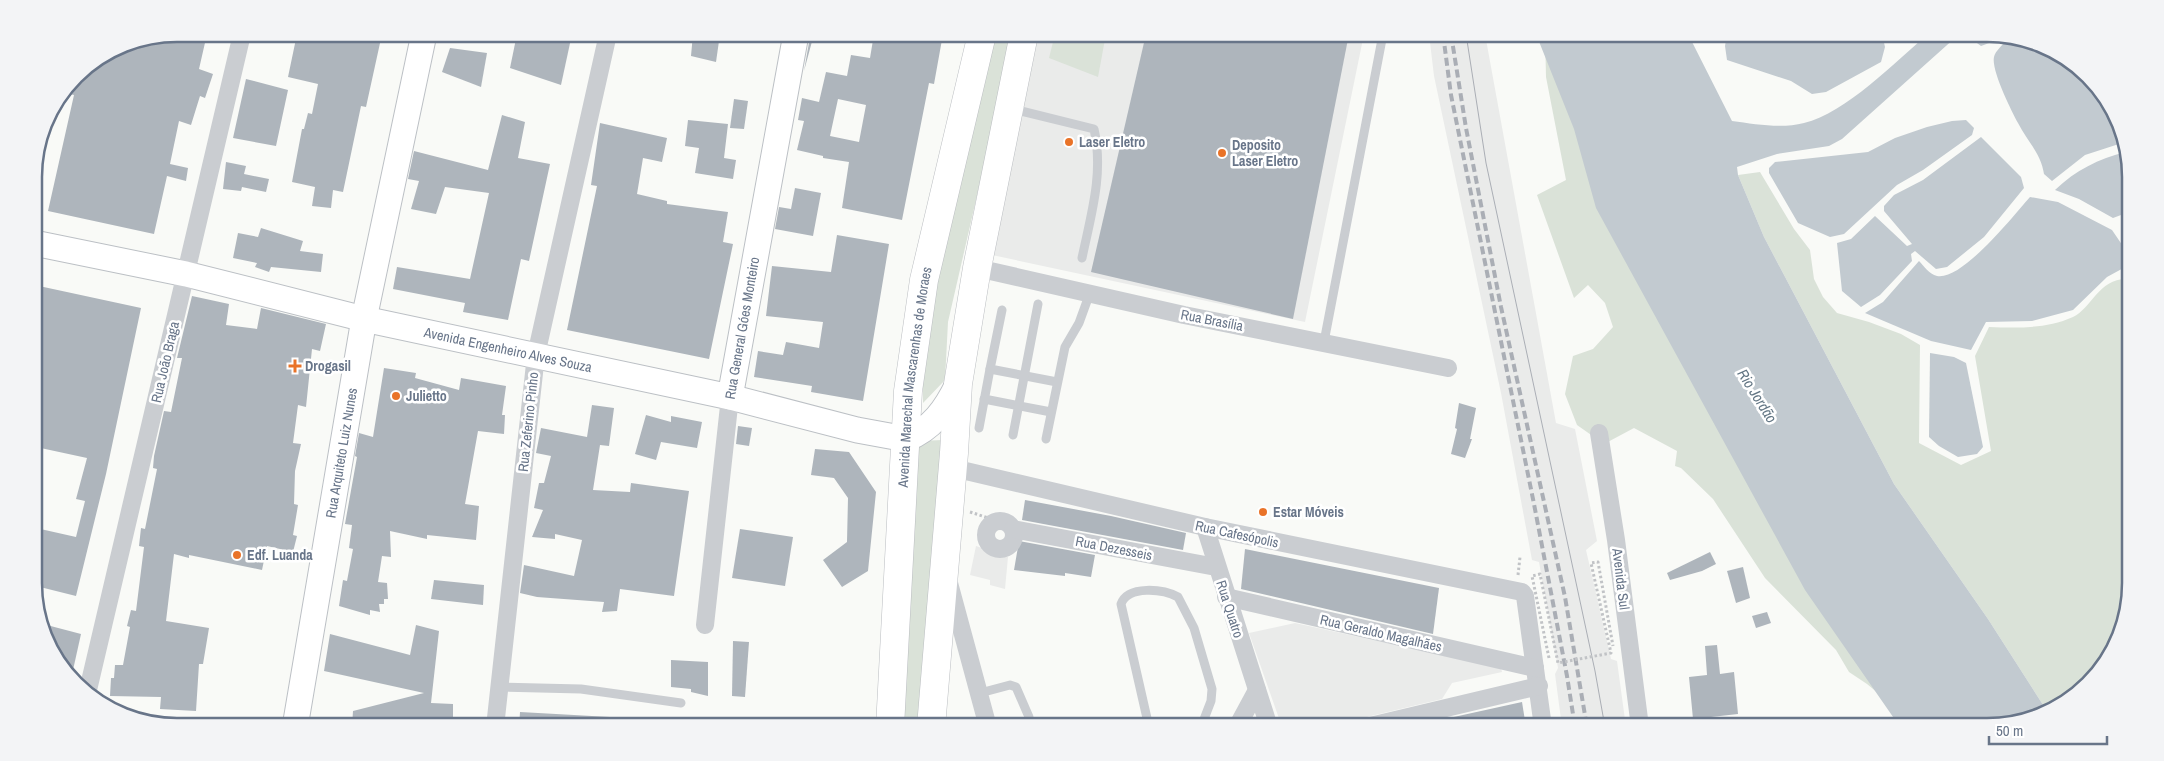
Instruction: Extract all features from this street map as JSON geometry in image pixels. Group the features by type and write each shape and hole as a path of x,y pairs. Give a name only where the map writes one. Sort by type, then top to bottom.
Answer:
{"highway":[{"name":"Avenida Marechal Mascarenhas de Moraes","path":"890,718 908,392 924,280 980,43"},
{"path":"932,718 953,468 958,384 978,268 1022,43"}],"main road":[{"name":"Rua Arquiteto Luiz Nunes","path":"297,718 364,319 422,43"},
{"name":"Rua General Góes Monteiro","path":"730,397 794,43"},
{"name":"Avenida Engenheiro Alves Souza","path":"43,245 186,274 364,319 730,397 857,430 906,439"},
{"path":"906,439 931,424 947,407 958,384"}],"street":[{"name":"Rua João Braga","path":"89,686 240,43"},
{"name":"Rua Zeferino Pinho","path":"496,718 536,355 606,43"},
{"name":"Rua Brasília","path":"978,268 1088,297 1184,314 1448,368"},
{"name":"Rua General Góes Monteiro","path":"705,625 730,397"},
{"name":"Avenida Sul","path":"1599,432 1616,540 1639,718"},
{"name":"Rua Cafesópolis","path":"953,468 1205,527 1522,592 1525,596 1542,663"},
{"name":"Rua Quatro","path":"1205,527 1216,568 1265,718"},
{"name":"Rua Dezesseis","path":"1013,530 1216,568"},
{"path":"944,565 986,718"},
{"name":"Rua Geraldo Magalhães","path":"1226,597 1542,663"},
{"path":"1542,663 1539,686 1542,718"},
{"path":"1404,718 1539,686"},
{"path":"1242,718 1257,690"}],"lane":[{"path":"1324,342 1381,42"},
{"path":"1010,109 1094,129 1098,146 1098,176 1082,258"},
{"path":"1046,438 1065,347 1079,323 1088,297"},
{"path":"1013,435 1038,304"},
{"path":"979,428 1002,310"},
{"path":"990,369 1057,382"},
{"path":"984,399 1051,412"},
{"path":"1147,718 1121,604 1123,598 1128,594 1143,591 1160,591 1178,597 1194,628 1212,689 1211,700 1204,718"},
{"path":"980,693 1010,685 1016,687 1029,718"},
{"path":"499,687 581,689 681,703"}],"path":[{"path":"1542,663 1532,576 1540,574 1558,663 1611,653 1591,563 1598,562 1613,646"}],"shaded area":[{"path":"1104,42 1098,77 1049,58 1053,43"},
{"name":"Deposito Laser Eletro","path":"1362,42 1305,322 992,255 1035,43"},
{"path":"1430,42 1487,42 1556,423 1575,429 1597,541 1586,550 1611,659 1617,661 1625,718 1561,718 1555,674 1558,668 1539,562 1532,560 1501,393 1434,76"},
{"path":"1545,42 1549,42 1907,717 1867,684 1849,672 1836,650 1765,578 1713,499 1681,468 1675,466 1677,451 1634,428 1604,444 1577,425 1565,394 1573,356 1593,349 1613,327 1605,303 1588,285 1574,298 1537,195 1566,180 1546,77"},
{"path":"988,43 1012,43 948,322 945,380 923,403 923,357 940,246"},
{"path":"1760,172 1794,229 1810,250 1814,279 1823,297 1837,313 1901,334 1920,345 1919,443 1961,465 1991,451 1975,356 1989,327 2032,327 2063,321 2080,313 2110,283 2122,280 2122,583 2120,601 2111,635 2094,666 2061,696 2044,706 1988,619 1894,484 1764,237 1738,175"},
{"path":"943,440 922,718 898,718 919,441"},
{"path":"976,546 1008,557 1005,589 990,585 990,580 970,575"},
{"path":"1295,623 1501,668 1502,672 1452,683 1442,699 1363,718 1279,718 1249,633"}],"water":[{"name":"Rio Jordão","path":"1539,42 1692,42 1732,121 1777,126 1804,123 1836,109 1853,98 1919,42 1950,42 1842,139 1829,146 1777,154 1737,167 1738,175 1764,237 1894,484 1988,619 2044,706 2021,714 1995,718 1894,718 1805,590 1596,208 1574,129"},
{"path":"1726,42 1884,42 1885,47 1881,62 1826,92 1812,94 1791,81 1727,60"},
{"path":"1976,42 1991,43 1981,46"},
{"path":"2003,44 2021,47 2038,53 2069,70 2099,103 2108,118 2117,145 2085,155 2052,181 2044,174 2040,160 2002,90 1994,63 1994,57"},
{"path":"1966,120 1974,128 1972,135 1923,170 1897,185 1844,234 1830,237 1798,223 1769,173 1769,168 1775,162 1868,152 1895,138 1927,127"},
{"path":"1981,137 2021,177 2024,188 1984,237 1947,267 1936,269 1915,251 1911,254 1912,261 1880,295 1861,307 1842,291 1837,243 1851,239 1875,216 1907,246 1912,244 1884,211 1884,206 1894,195 1923,180"},
{"path":"2119,154 2122,178 2122,215 2113,218 2079,199 2055,190 2088,166"},
{"path":"2030,197 2058,202 2112,230 2122,245 2122,269 2107,277 2073,310 2032,321 1986,322 1971,350 1931,341 1865,313 1883,302 1919,261 1934,275 1948,275 1973,258"},
{"path":"1930,353 1954,357 1966,363 1983,447 1977,454 1958,457 1939,446 1929,437"}],"building":[{"name":"Deposito Laser Eletro","path":"1144,42 1347,42 1293,319 1091,272"},
{"path":"205,43 199,69 213,74 205,98 200,96 191,125 179,121 170,164 188,168 186,181 167,176 154,234 48,211 74,95 71,94 95,70 118,56 151,45"},
{"path":"295,43 380,43 366,107 361,106 343,192 333,190 331,208 312,206 315,187 292,182 302,129 304,129 308,113 312,114 318,84 288,77"},
{"path":"515,43 570,43 561,85 510,68"},
{"path":"692,43 719,43 716,62 691,56"},
{"path":"809,43 812,43 804,71"},
{"path":"873,43 941,43 934,84 929,83 902,220 842,208 849,162 823,158 823,156 797,150 804,121 798,120 802,98 819,102 826,72 847,76 851,55 870,58","holes":["838,99 866,105 859,142 830,136"]},
{"path":"450,48 487,53 481,87 442,72"},
{"path":"246,79 288,90 276,146 233,138"},
{"path":"734,99 748,101 744,129 730,128"},
{"path":"502,115 525,122 518,158 550,164 529,261 521,259 508,320 463,312 465,303 393,289 397,267 470,279 489,193 445,187 436,214 411,209 419,181 408,179 414,151 488,170"},
{"path":"688,120 728,124 724,158 736,160 733,179 695,173 699,148 685,146"},
{"path":"600,123 667,138 662,162 643,158 637,194 667,201 667,204 728,212 723,242 733,244 709,359 567,330 597,186 591,185"},
{"path":"226,162 246,166 244,174 269,179 266,192 242,187 241,191 223,189"},
{"path":"795,188 821,193 813,236 775,229 779,207 791,209"},
{"path":"261,228 303,241 300,251 323,254 321,272 271,267 269,272 255,267 257,263 233,258 238,233 258,237"},
{"path":"837,235 889,244 863,401 811,392 812,386 754,377 758,351 783,355 786,342 819,348 823,322 766,316 772,266 831,272"},
{"path":"43,287 141,308 106,474 76,596 43,588 42,529 76,537 85,501 76,499 87,458 42,448"},
{"path":"192,296 229,304 226,325 257,329 261,308 326,324 320,351 312,349 306,407 298,405 293,443 301,444 295,471 294,504 298,505 293,535 297,536 293,552 267,546 262,570 189,555 189,558 174,554 166,621 209,628 203,664 199,664 196,711 160,709 161,697 110,696 111,678 114,678 115,665 123,665 130,627 127,626 131,610 136,611 144,547 139,546 141,528 145,529 157,469 153,468 154,456 164,411 171,412 182,358 177,358"},
{"path":"384,368 416,373 415,378 459,390 461,378 506,386 502,415 505,415 504,434 478,431 465,504 479,506 476,540 427,535 427,539 390,531 391,557 382,556 378,582 387,583 388,599 384,599 384,604 379,604 380,612 370,610 370,615 339,606 343,580 347,581 353,549 349,548 352,525 345,524 357,457 355,456 359,433 373,437"},
{"path":"1459,403 1476,408 1470,439 1472,439 1465,458 1451,454 1457,429 1455,428"},
{"path":"592,405 614,408 609,446 600,445 593,490 630,492 631,483 689,491 674,596 620,589 617,611 602,612 604,602 537,597 520,593 524,565 574,576 582,540 555,534 555,539 532,537 543,510 534,508 539,483 544,483 551,456 536,453 541,428 587,437"},
{"path":"646,415 671,422 671,416 702,422 697,448 661,442 656,460 635,454"},
{"path":"738,426 752,428 749,446 736,444"},
{"path":"815,449 849,452 876,492 868,571 842,587 823,560 847,542 848,498 834,478 811,475"},
{"path":"1025,500 1111,516 1186,533 1183,550 1022,520"},
{"path":"740,529 793,537 785,586 732,578"},
{"path":"1019,541 1095,555 1091,577 1065,573 1065,576 1014,570"},
{"path":"1245,549 1439,588 1433,634 1241,589"},
{"path":"1710,552 1716,564 1702,571 1670,580 1667,573"},
{"path":"1743,567 1750,598 1736,603 1727,571"},
{"path":"434,580 484,585 483,605 431,599"},
{"path":"1767,612 1771,623 1756,628 1752,616"},
{"path":"416,625 439,631 431,703 453,704 453,718 353,718 353,711 424,693 324,671 330,634 410,655"},
{"path":"50,626 81,634 73,669 61,651"},
{"path":"733,641 749,642 745,697 732,696"},
{"path":"1717,645 1720,674 1734,672 1738,714 1693,718 1689,677 1707,675 1705,646"},
{"path":"671,660 708,662 708,696 691,692 691,689 671,687"},
{"path":"1522,702 1525,718 1449,718"},
{"path":"520,712 610,717 610,718 520,718"}],"tram line":[{"path":"1467,42 1486,163 1595,671 1603,718"}],"railway":[{"path":"1444,42 1451,95 1534,504 1574,718"},
{"path":"1452,42 1466,128 1501,307 1565,597 1585,718"}],"place":[{"name":"Laser Eletro","path":"1069,142"},
{"name":"Deposito Laser Eletro","path":"1222,153"},
{"name":"Drogasil","path":"295,366"},
{"name":"Julietto","path":"396,396"},
{"name":"Estar Móveis","path":"1263,512"},
{"name":"Edf. Luanda","path":"237,555"}]}
